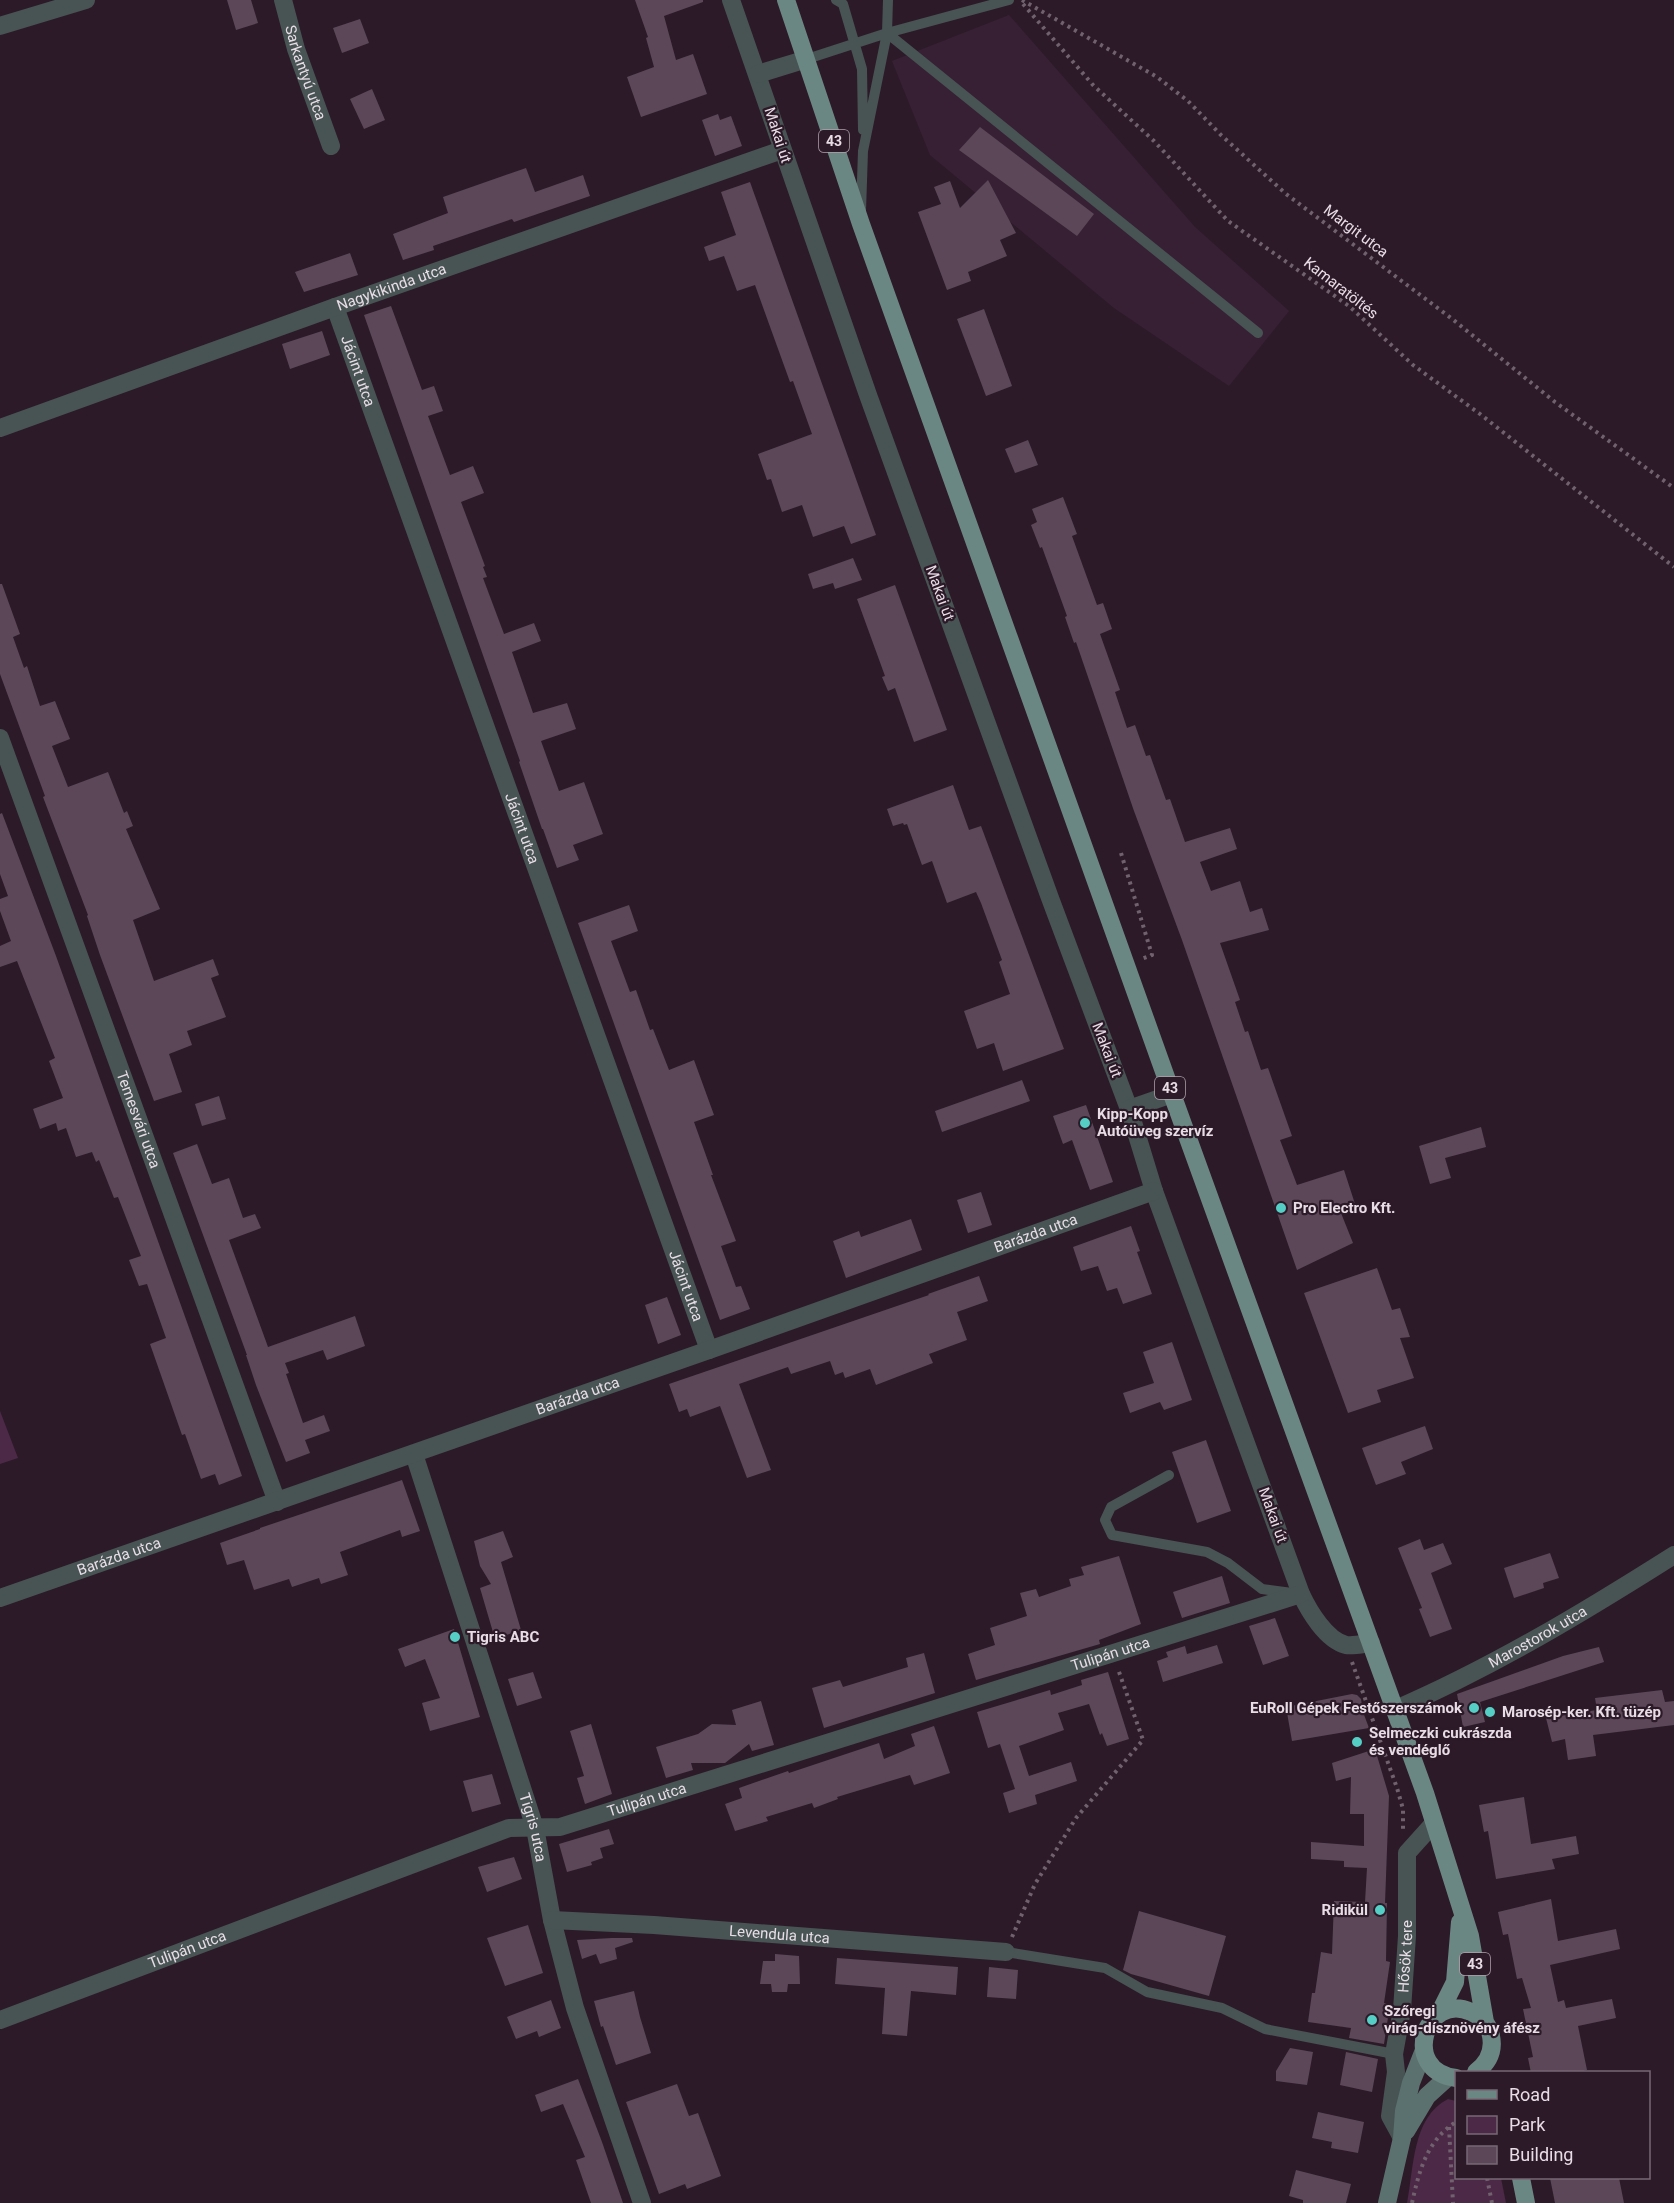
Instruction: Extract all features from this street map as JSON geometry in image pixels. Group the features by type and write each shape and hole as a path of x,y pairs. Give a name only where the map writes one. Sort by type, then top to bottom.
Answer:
{"main road":[{"name":"43","path":"786,0 861,224 1172,1094 1396,1709 1470,1936 1485,2022 1490,2032 1491,2053 1496,2071"},
{"name":"43","path":"1424,2050 1426,2030 1439,2014 1455,1982 1459,1950 1460,1908"},
{"path":"1439,2014 1458,2009 1477,2015 1485,2022"},
{"path":"1424,2050 1428,2062 1437,2071 1452,2077"},
{"path":"1387,2203 1402,2138 1404,2111 1424,2050"},
{"path":"1478,2071 1491,2053"},
{"path":"1402,2138 1427,2096 1452,2077"},
{"path":"1521,2179 1526,2203"}],"street":[{"path":"0,26 86,0"},
{"name":"Sarkantyú utca","path":"283,0 296,49 331,146"},
{"name":"Makai út","path":"731,0 868,395 1034,854 1130,1109 1154,1191 1301,1594 1308,1611 1320,1626 1346,1645"},
{"path":"758,75 807,59"},
{"name":"Nagykikinda utca","path":"0,428 782,150"},
{"name":"Jácint utca","path":"335,307 709,1350"},
{"name":"Temesvári utca","path":"0,738 277,1502"},
{"path":"1130,1109 1172,1094"},
{"name":"Barázda utca","path":"0,1598 709,1350 1154,1191"},
{"name":"Tigris utca","path":"414,1454 535,1828 552,1920 575,2008 642,2203"},
{"name":"Marostorok utca","path":"1396,1709 1514,1651 1579,1615 1674,1555"},
{"name":"Tulipán utca","path":"0,2020 509,1828 560,1827 1301,1594"},
{"path":"1346,1645 1371,1643"},
{"path":"1407,1853 1434,1823"},
{"name":"Hősök tere","path":"1402,2138 1390,2116 1396,2072 1394,2054 1402,2010 1407,1936 1407,1853"},
{"name":"Levendula utca","path":"552,1920 654,1925 1006,1952"}],"lane":[{"path":"836,0 843,4 862,69 861,224"},
{"path":"863,151 887,33 888,0"},
{"path":"807,59 887,33 1009,0"},
{"path":"887,33 1258,333"},
{"path":"1169,1475 1111,1507 1105,1520 1112,1535 1207,1551 1228,1563 1262,1589 1301,1594"},
{"path":"1006,1952 1105,1968 1147,1992 1222,2008 1265,2029 1394,2054"}],"path":[{"name":"Margit utca","path":"1021,0 1156,77 1188,101 1221,135 1286,194 1451,318 1555,402 1674,488"},
{"name":"Kamaratöltés","path":"1021,0 1094,85 1154,141 1228,221 1349,306 1413,365 1480,414 1674,567"},
{"path":"1346,1645 1403,1809 1403,1831 1407,1853"},
{"path":"1006,1952 1035,1884 1076,1818 1143,1740 1113,1654"},
{"path":"1412,2203 1419,2172 1431,2145 1455,2123"},
{"path":"1449,2127 1452,2203"},
{"path":"1487,2179 1491,2203"}],"shaded area":[{"path":"1009,15 1195,227 1289,311 1229,386 1114,308 930,155 892,61"}],"green space":[{"path":"0,1411 18,1458 0,1464"},
{"path":"1448,2099 1455,2101 1455,2179 1501,2179 1506,2203 1407,2203 1421,2131 1427,2118 1436,2107"}],"building":[{"path":"227,0 251,0 258,23 236,30"},
{"path":"635,0 703,0 703,2 664,16 676,60 693,54 707,94 641,117 627,77 654,67 646,38 648,37"},
{"path":"360,19 369,43 342,53 333,28"},
{"path":"372,89 385,120 364,129 350,99"},
{"path":"718,114 720,120 731,116 742,146 715,156 702,120"},
{"path":"980,127 1094,214 1077,236 959,150"},
{"path":"526,168 535,192 583,175 590,196 433,246 434,250 403,260 393,234 448,213 443,197"},
{"path":"988,180 1016,233 1000,240 1007,256 968,272 971,281 947,290 918,212 941,204 934,187 950,181 960,208"},
{"path":"750,182 876,535 851,544 844,526 813,537 802,505 782,512 771,479 767,480 758,454 812,434 793,381 790,382 755,285 737,291 724,256 709,261 704,247 736,235 721,192"},
{"path":"350,253 358,275 304,292 295,272"},
{"path":"391,306 422,390 434,386 443,411 428,416 450,475 473,466 484,493 461,502 485,566 483,567 487,577 483,578 504,634 534,623 541,641 512,652 533,713 567,703 576,729 541,741 559,791 584,782 603,834 573,845 579,860 557,868 364,315"},
{"path":"984,309 1012,386 986,396 957,319"},
{"path":"322,331 330,355 290,369 282,344"},
{"path":"1028,440 1038,465 1015,473 1005,449"},
{"path":"1063,497 1077,534 1072,536 1097,605 1103,603 1112,629 1100,634 1120,690 1115,692 1127,728 1135,725 1146,756 1150,755 1166,800 1170,799 1185,842 1230,828 1237,849 1200,862 1211,891 1240,881 1250,912 1262,908 1269,930 1220,943 1240,1000 1235,1002 1245,1032 1248,1031 1261,1070 1268,1068 1292,1136 1280,1140 1297,1185 1344,1170 1355,1204 1339,1208 1353,1243 1297,1270 1076,642 1074,643 1065,617 1067,616 1042,547 1040,548 1031,525 1037,522 1032,509"},
{"path":"853,558 862,580 835,589 833,583 813,589 808,574"},
{"path":"0,584 2,584 20,634 13,637 24,668 27,666 40,706 55,701 70,739 52,746 68,787 108,772 124,813 127,811 133,826 126,829 160,909 133,920 154,981 213,959 219,975 211,978 226,1017 187,1031 192,1045 169,1054 182,1092 154,1101 43,797 45,796 0,674"},
{"path":"895,585 947,730 914,742 895,688 888,691 882,677 885,676 857,599"},
{"path":"953,785 969,830 981,826 1064,1049 1003,1071 994,1043 977,1049 964,1011 1010,994 999,962 1002,960 981,903 976,892 947,903 932,861 922,865 907,824 893,826 887,809"},
{"path":"2,813 56,956 242,1476 219,1485 215,1474 201,1479 185,1434 182,1435 150,1344 166,1338 147,1284 139,1286 129,1260 141,1256 118,1197 114,1198 99,1160 96,1162 92,1152 76,1157 66,1128 58,1131 56,1123 40,1129 33,1109 63,1098 49,1061 55,1058 17,961 0,967 0,946 11,941 0,911 0,899 8,896 0,874 0,814"},
{"path":"629,905 638,931 611,941 630,992 636,990 650,1030 653,1029 669,1070 694,1060 714,1115 694,1122 736,1241 721,1246 736,1287 741,1286 750,1309 720,1320 578,923"},
{"path":"1022,1080 1030,1101 942,1132 935,1111"},
{"path":"219,1096 226,1119 202,1126 195,1104"},
{"path":"1086,1105 1113,1182 1090,1190 1072,1140 1063,1144 1053,1116"},
{"path":"1481,1127 1486,1147 1445,1158 1451,1178 1430,1184 1419,1146"},
{"path":"197,1144 212,1184 229,1178 243,1218 255,1214 261,1228 229,1240 268,1347 355,1316 365,1346 327,1360 323,1350 285,1363 289,1373 286,1374 303,1423 324,1415 330,1431 305,1440 310,1453 286,1462 173,1153"},
{"path":"981,1192 992,1225 968,1233 957,1200"},
{"path":"911,1219 922,1250 846,1278 833,1241 859,1231 861,1237"},
{"path":"1131,1226 1140,1251 1137,1252 1152,1294 1123,1304 1117,1288 1107,1291 1098,1266 1081,1271 1073,1247"},
{"path":"1377,1268 1392,1310 1400,1308 1410,1337 1400,1338 1414,1378 1377,1390 1381,1402 1348,1413 1304,1293"},
{"path":"979,1276 988,1301 957,1312 967,1340 929,1354 933,1363 876,1385 870,1369 845,1378 843,1372 835,1375 830,1361 791,1374 788,1367 739,1384 771,1470 747,1478 720,1406 690,1417 687,1409 679,1412 669,1384"},
{"path":"667,1297 681,1335 658,1344 645,1305"},
{"path":"1172,1342 1192,1400 1164,1410 1160,1402 1130,1413 1123,1393 1154,1383 1143,1352"},
{"path":"1425,1426 1433,1449 1401,1462 1406,1474 1376,1485 1362,1448"},
{"path":"1206,1440 1231,1511 1197,1523 1172,1452"},
{"path":"402,1480 420,1531 402,1537 400,1530 340,1552 348,1575 321,1584 319,1578 292,1587 289,1579 254,1590 244,1560 227,1565 220,1543"},
{"path":"503,1531 513,1557 501,1562 521,1630 495,1639 480,1588 491,1584 480,1566 474,1541"},
{"path":"1420,1539 1424,1550 1443,1543 1452,1564 1431,1573 1452,1629 1430,1637 1419,1609 1422,1608 1398,1548"},
{"path":"1550,1553 1559,1578 1543,1583 1544,1588 1514,1598 1504,1568"},
{"path":"1119,1556 1141,1624 1099,1640 1100,1644 976,1680 968,1654 995,1645 990,1628 1027,1616 1020,1593 1036,1589 1039,1597 1071,1586 1069,1579 1084,1575 1081,1567"},
{"path":"1222,1576 1230,1603 1182,1618 1173,1592"},
{"path":"1275,1618 1289,1656 1263,1665 1249,1626"},
{"path":"454,1629 480,1717 430,1731 422,1703 440,1698 425,1659 405,1667 398,1649"},
{"path":"1217,1645 1223,1663 1163,1682 1157,1661 1168,1657 1166,1652 1185,1646 1187,1654"},
{"path":"1599,1647 1604,1662 1480,1702 1485,1722 1463,1727 1457,1694 1563,1656"},
{"path":"924,1653 935,1693 824,1728 812,1688 840,1680 843,1687 908,1667 906,1658"},
{"path":"533,1672 542,1698 517,1706 508,1679"},
{"path":"1108,1672 1129,1739 1107,1746 1102,1733 1100,1735 1089,1704 1058,1713 1064,1730 1019,1746 1029,1776 1071,1762 1077,1781 1035,1795 1037,1804 1009,1813 1003,1793 1015,1789 1000,1744 988,1748 977,1712 1050,1690 1051,1695 1082,1685 1081,1680"},
{"path":"1662,1690 1665,1702 1674,1701 1674,1725 1593,1735 1596,1756 1568,1760 1565,1739 1552,1742 1546,1718 1597,1710 1595,1698"},
{"path":"1352,1694 1361,1699 1369,1728 1292,1741 1286,1707"},
{"path":"761,1701 774,1745 752,1751 749,1744 725,1763 691,1763 693,1770 666,1778 656,1747 698,1734 712,1724 736,1725 732,1710"},
{"path":"591,1724 612,1794 585,1804 577,1778 584,1776 570,1731"},
{"path":"934,1726 950,1773 914,1785 910,1775 837,1797 838,1799 814,1808 812,1803 766,1817 768,1821 735,1831 725,1804 742,1798 739,1788 879,1743 884,1759 915,1746 911,1734"},
{"path":"1375,1749 1389,1796 1385,1903 1387,1903 1386,1961 1390,1962 1384,2003 1390,2004 1384,2044 1349,2038 1351,2028 1308,2022 1321,1952 1332,1954 1334,1901 1365,1902 1367,1868 1344,1867 1344,1861 1311,1859 1311,1842 1364,1846 1364,1814 1350,1814 1351,1777 1336,1781 1332,1763"},
{"path":"492,1774 501,1804 472,1812 463,1781"},
{"path":"1524,1797 1531,1844 1576,1836 1579,1854 1552,1859 1555,1869 1496,1879 1488,1831 1484,1832 1479,1805"},
{"path":"609,1829 614,1844 600,1848 603,1858 591,1862 592,1865 567,1872 559,1844"},
{"path":"514,1857 522,1879 487,1892 478,1867"},
{"path":"1551,1899 1558,1941 1616,1929 1620,1949 1550,1965 1558,2002 1564,2000 1566,2008 1612,1999 1616,2018 1578,2026 1587,2070 1531,2071 1528,2058 1533,2057 1523,2009 1531,2008 1522,1978 1517,1979 1508,1934 1503,1935 1498,1912"},
{"path":"1139,1911 1226,1936 1209,1996 1123,1970"},
{"path":"528,1925 543,1973 505,1986 487,1938"},
{"path":"632,1938 633,1942 615,1948 617,1959 600,1964 596,1954 582,1959 577,1940"},
{"path":"775,1954 799,1956 800,1984 788,1984 787,1992 772,1992 771,1984 760,1984 763,1961 775,1961"},
{"path":"837,1958 958,1967 956,1995 911,1991 907,2036 882,2034 885,1988 835,1984"},
{"path":"989,1967 1018,1970 1016,1999 987,1997"},
{"path":"634,1991 651,2053 616,2065 603,2026 601,2027 594,2001"},
{"path":"551,2000 561,2028 539,2037 537,2031 516,2039 507,2017"},
{"path":"1290,2048 1313,2052 1307,2085 1276,2081 1276,2071"},
{"path":"1346,2052 1378,2059 1372,2092 1340,2085"},
{"path":"578,2079 623,2203 591,2203 576,2160 585,2157 563,2104 541,2112 535,2095"},
{"path":"677,2084 689,2116 698,2113 721,2176 687,2189 685,2184 659,2194 626,2102"},
{"path":"1318,2112 1364,2122 1358,2153 1331,2148 1332,2142 1312,2138"},
{"path":"1296,2170 1351,2184 1346,2203 1303,2203 1303,2200 1289,2196"},
{"path":"1550,2179 1619,2179 1624,2203 1555,2203"}],"place":[{"name":"Kipp-Kopp Autóüveg szervíz","path":"1085,1123"},
{"name":"Pro Electro Kft.","path":"1281,1208"},
{"name":"Tigris ABC","path":"455,1637"},
{"name":"EuRoll Gépek Festőszerszámok","path":"1474,1708"},
{"name":"Marosép-ker. Kft. tüzép","path":"1490,1712"},
{"name":"Selmeczki cukrászda és vendéglő","path":"1357,1742"},
{"name":"Ridikül","path":"1380,1910"},
{"name":"Szőregi virág-dísznövény áfész","path":"1372,2020"}]}
